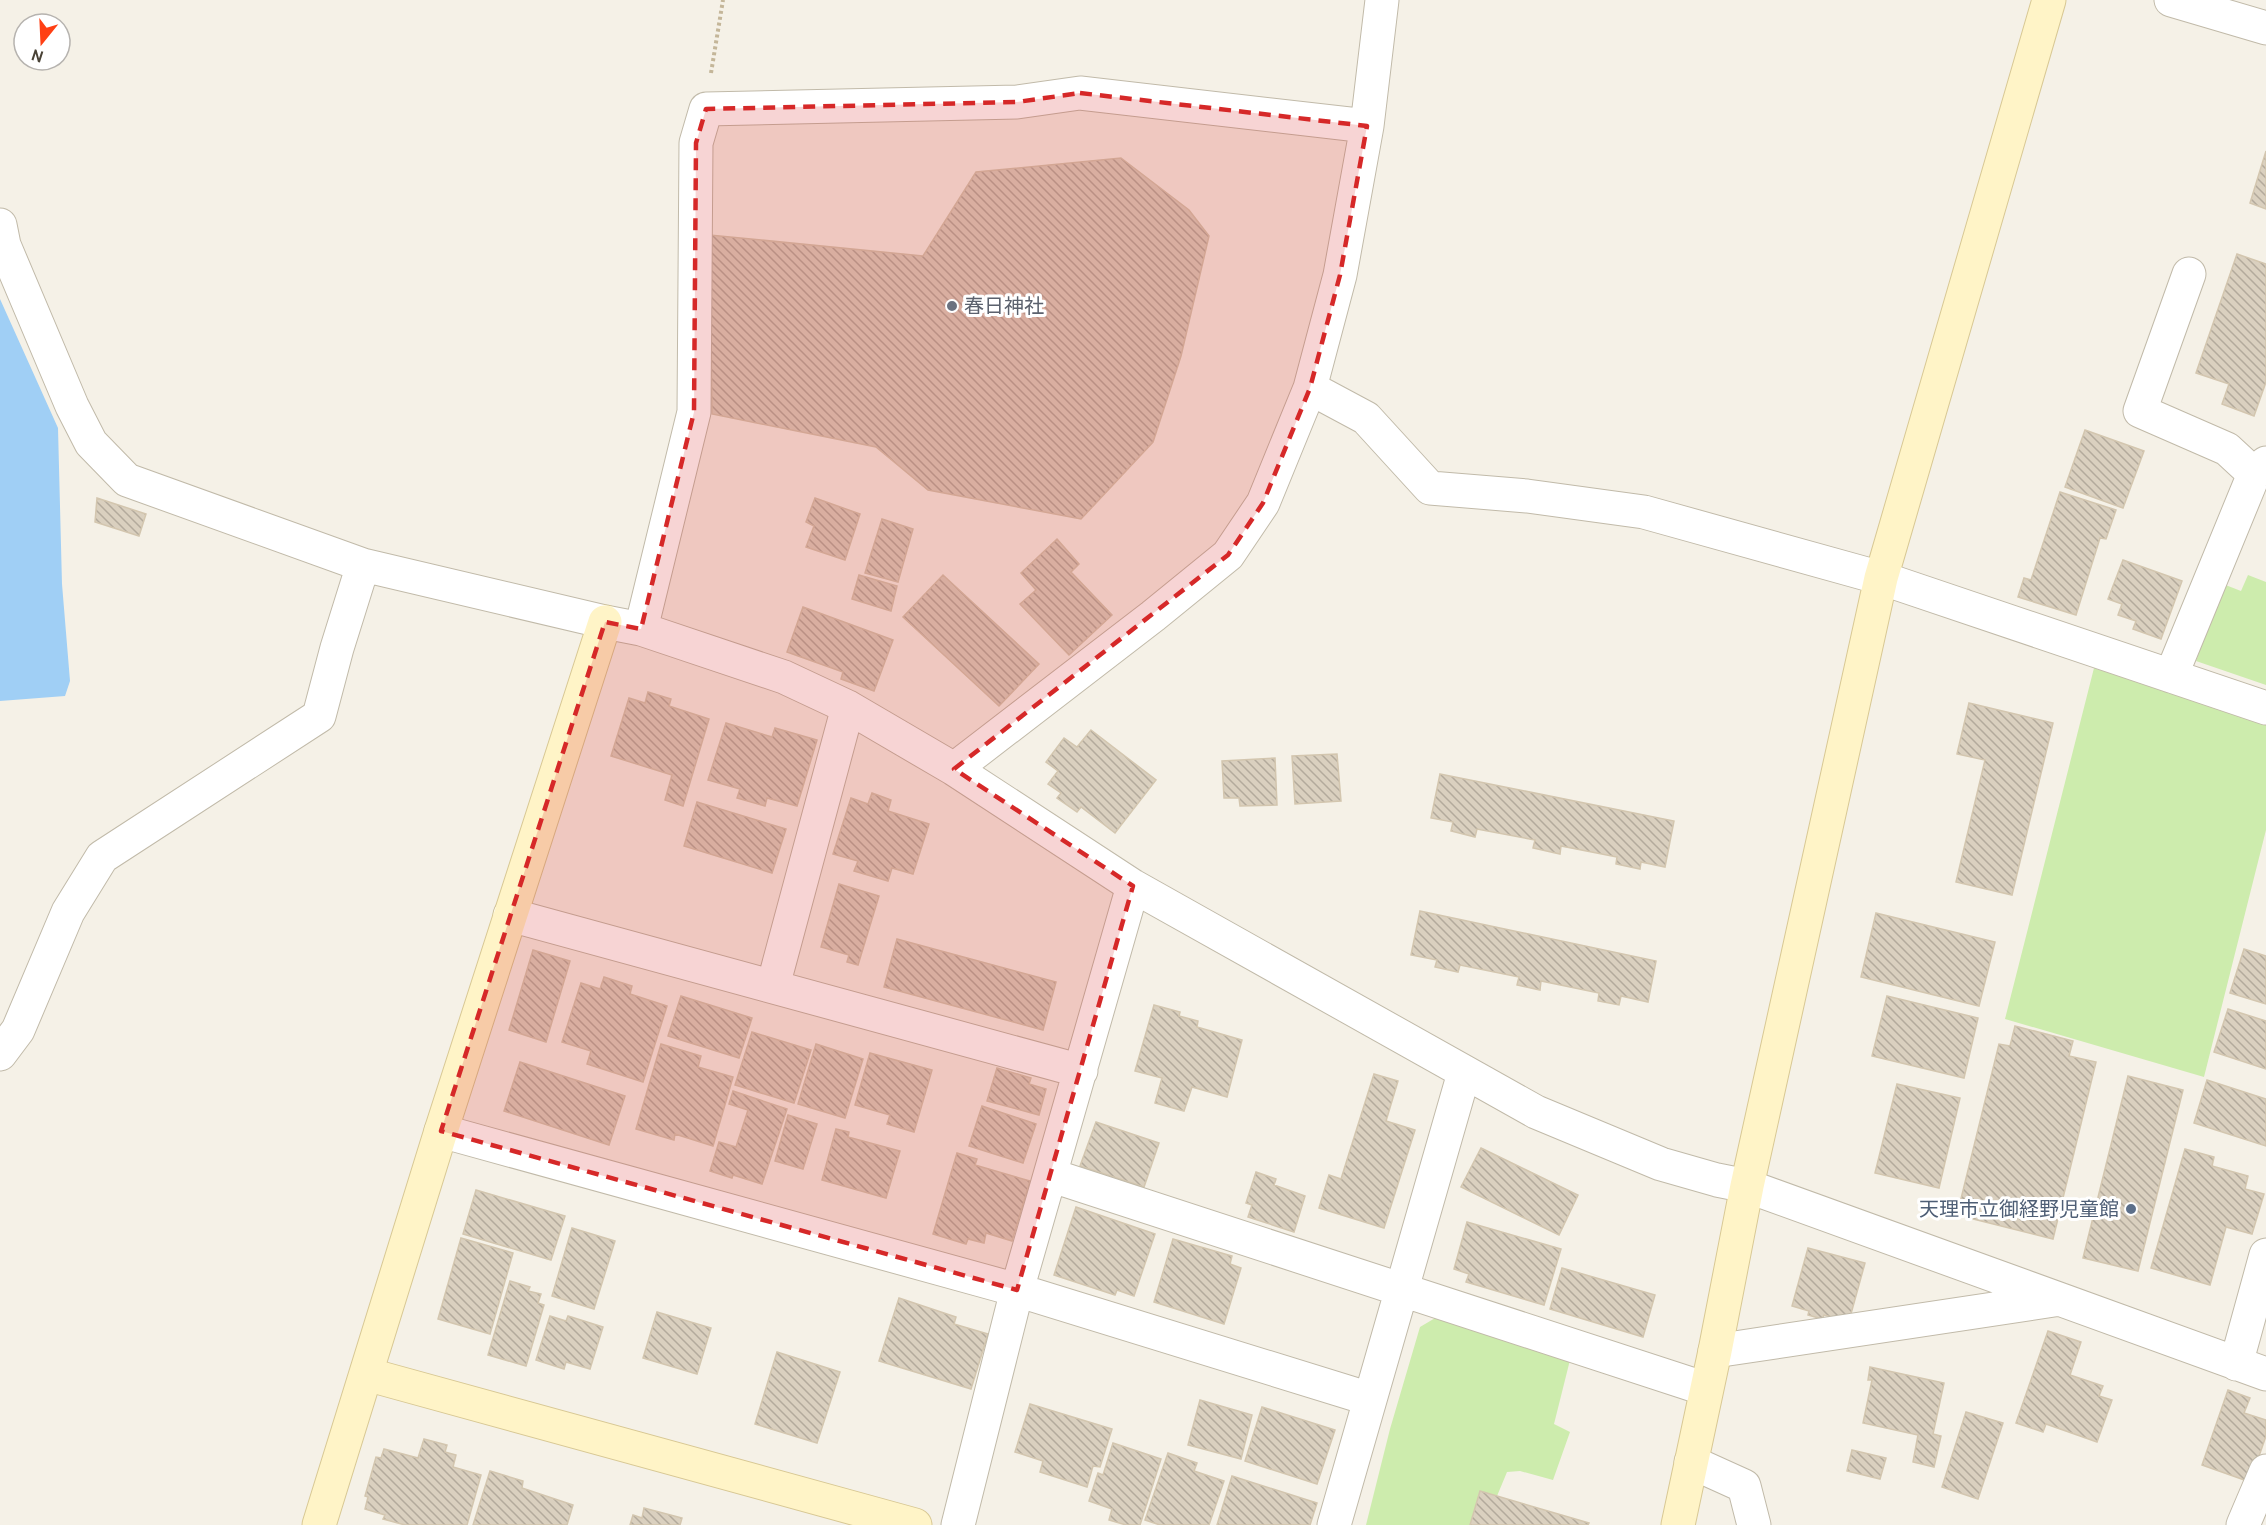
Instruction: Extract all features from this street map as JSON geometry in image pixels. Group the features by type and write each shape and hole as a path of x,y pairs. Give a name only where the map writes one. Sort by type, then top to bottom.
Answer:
{"street":[{"path":"954,769 1228,555 1263,503 1310,388 1340,275 1367,126 1382,0"},
{"path":"1678,1525 1747,1186 1881,578 2049,0"},
{"path":"2171,0 2266,28"},
{"path":"641,629 694,412 696,143 706,109 1017,102 1080,93 1367,126"},
{"path":"0,225 4,245 81,425 91,443 127,480 363,565 641,629 784,677 848,707 954,769 1133,886 1464,1073 1536,1112 1661,1164 1747,1186 2251,1369 2266,1255"},
{"path":"2171,676 2260,469 2227,449 2140,411 2188,274"},
{"path":"1310,388 1365,418 1431,488 1527,496 1644,512 1881,578 2266,708"},
{"path":"0,1054 18,1030 68,912 102,857 319,716 363,565"},
{"path":"319,1525 441,1131 605,622"},
{"path":"773,986 848,707"},
{"path":"958,1525 1017,1290 1133,886"},
{"path":"510,915 1081,1071"},
{"path":"1334,1525 1464,1073"},
{"path":"441,1131 1017,1290 1370,1399"},
{"path":"1050,1175 1706,1389"},
{"path":"1715,1351 2058,1299"},
{"path":"366,1374 915,1525"},
{"path":"1691,1462 1744,1486 1754,1525"},
{"path":"2243,1525 2266,1471"}],"path":[{"path":"706,109 723,0"}],"highlighted area":[{"path":"1080,93 1367,126 1340,275 1310,388 1263,503 1228,555 954,769 1133,886 1017,1290 441,1131 605,622 641,629 694,412 696,143 706,109 1017,102"}],"green space":[{"path":"2248,575 2266,582 2266,685 2196,661 2223,584 2241,591"},
{"path":"2094,668 2266,724 2266,830 2204,1077 2005,1019"},
{"path":"1447,1311 1573,1348 1554,1424 1570,1432 1553,1480 1520,1471 1507,1472 1485,1525 1366,1525 1390,1429 1420,1327"}],"water":[{"path":"0,299 58,428 62,584 70,681 65,696 0,701"}],"building":[{"path":"2266,151 2266,209 2250,203"},
{"name":"春日神社","path":"1121,158 1189,210 1209,236 1181,356 1153,442 1081,519 928,490 876,447 712,414 710,235 923,256 976,172"},
{"path":"2237,254 2266,264 2266,382 2254,416 2222,404 2229,384 2196,373"},
{"path":"2085,430 2144,451 2123,508 2065,487"},
{"path":"2060,492 2116,510 2106,539 2100,538 2076,615 2018,597 2024,578 2031,580"},
{"path":"97,498 146,514 139,536 95,522"},
{"path":"815,498 860,514 845,560 806,547 814,526 806,522"},
{"path":"882,519 913,529 898,582 865,573"},
{"path":"1057,539 1079,564 1071,572 1112,615 1069,655 1020,604 1036,590 1021,573"},
{"path":"2123,560 2182,581 2161,639 2133,629 2136,621 2118,615 2122,604 2108,599"},
{"path":"859,575 897,586 891,611 852,599"},
{"path":"943,575 1039,664 999,706 903,617"},
{"path":"803,607 893,640 874,691 841,679 843,672 787,652"},
{"path":"648,692 671,699 669,706 709,719 683,806 665,800 672,775 611,756 629,698 645,703"},
{"path":"1969,703 2053,723 2012,895 1956,882 1985,760 1957,754"},
{"path":"726,723 772,737 775,728 817,740 797,806 767,798 765,806 737,798 740,789 708,780"},
{"path":"1091,730 1156,780 1115,833 1081,807 1077,812 1057,798 1061,793 1048,784 1058,771 1046,762 1064,738 1077,747"},
{"path":"1337,754 1341,801 1295,804 1292,756"},
{"path":"1275,758 1277,805 1240,806 1239,798 1224,798 1222,761"},
{"path":"1440,774 1674,821 1665,867 1641,862 1640,869 1616,864 1617,857 1561,846 1560,854 1533,848 1535,840 1477,829 1475,837 1451,831 1453,822 1431,818"},
{"path":"872,793 891,800 888,811 929,824 913,874 892,868 888,881 854,871 858,861 833,854 851,798 868,804"},
{"path":"697,802 786,829 772,873 684,846"},
{"path":"839,884 879,896 858,965 847,962 849,955 821,947"},
{"path":"1420,911 1656,961 1648,1002 1621,996 1619,1005 1598,1001 1599,993 1541,981 1540,990 1517,985 1519,977 1460,965 1458,972 1435,967 1437,960 1411,955"},
{"path":"1876,913 1995,942 1979,1006 1861,977"},
{"path":"897,939 1056,982 1043,1030 884,987"},
{"path":"2244,949 2266,956 2266,1004 2230,993"},
{"path":"533,950 570,961 546,1042 509,1030"},
{"path":"604,977 632,986 630,994 667,1006 643,1082 587,1064 591,1051 562,1042 581,983 600,989"},
{"path":"681,996 752,1018 739,1058 668,1036"},
{"path":"1887,996 1978,1018 1964,1078 1872,1056"},
{"path":"1154,1005 1180,1012 1179,1016 1198,1021 1197,1027 1242,1040 1227,1097 1192,1087 1184,1111 1155,1103 1162,1078 1135,1071"},
{"path":"2228,1009 2266,1021 2266,1069 2214,1052"},
{"path":"2015,1026 2073,1041 2069,1056 2096,1062 2053,1239 1957,1215 1999,1044 2010,1046"},
{"path":"752,1032 811,1050 794,1103 735,1085"},
{"path":"661,1044 701,1056 698,1067 733,1077 713,1146 675,1134 674,1140 636,1129"},
{"path":"816,1044 863,1059 845,1118 798,1104"},
{"path":"870,1053 932,1070 914,1132 887,1124 890,1115 855,1105"},
{"path":"520,1062 625,1096 609,1145 504,1111"},
{"path":"997,1068 1031,1078 1029,1084 1046,1089 1039,1115 987,1101"},
{"path":"1374,1074 1398,1081 1386,1121 1415,1130 1384,1228 1319,1208 1329,1175 1341,1179"},
{"path":"2128,1076 2183,1090 2138,1271 2083,1258"},
{"path":"2207,1080 2266,1099 2266,1146 2194,1123"},
{"path":"1897,1084 1960,1098 1939,1188 1875,1173"},
{"path":"733,1091 787,1109 762,1184 710,1171 719,1142 736,1147 748,1110 729,1104"},
{"path":"982,1106 1036,1124 1023,1163 969,1146"},
{"path":"788,1115 817,1124 803,1169 775,1161"},
{"path":"1096,1122 1159,1143 1144,1187 1080,1166"},
{"path":"836,1129 849,1132 848,1137 900,1151 886,1198 822,1180"},
{"path":"1481,1148 1578,1195 1559,1235 1461,1187"},
{"path":"2185,1149 2214,1157 2212,1166 2248,1176 2245,1189 2264,1194 2252,1234 2226,1227 2210,1285 2151,1268"},
{"path":"957,1153 977,1159 975,1165 1030,1181 1012,1241 986,1233 984,1243 968,1239 966,1244 933,1234"},
{"path":"1256,1172 1276,1179 1274,1185 1305,1196 1294,1232 1248,1217 1252,1205 1246,1203"},
{"path":"476,1190 565,1216 551,1260 463,1234"},
{"path":"1076,1207 1155,1234 1134,1296 1117,1290 1115,1295 1054,1275"},
{"path":"1467,1222 1561,1249 1544,1305 1466,1282 1469,1274 1454,1269"},
{"path":"572,1228 615,1241 594,1309 552,1296"},
{"path":"461,1238 513,1253 490,1334 438,1319"},
{"path":"1173,1239 1232,1256 1230,1264 1241,1268 1224,1324 1154,1302"},
{"path":"1808,1248 1865,1263 1849,1321 1824,1315 1822,1319 1808,1315 1809,1311 1792,1306"},
{"path":"1562,1268 1655,1295 1643,1337 1550,1309"},
{"path":"510,1281 530,1287 528,1291 541,1294 538,1303 544,1305 526,1366 488,1355"},
{"path":"899,1298 956,1317 954,1324 988,1334 971,1389 879,1361"},
{"path":"657,1312 711,1328 697,1374 643,1358"},
{"path":"550,1316 566,1321 568,1316 603,1327 590,1369 566,1362 564,1369 536,1360"},
{"path":"2048,1331 2081,1342 2070,1375 2103,1386 2099,1396 2112,1400 2097,1442 2046,1424 2043,1432 2016,1423"},
{"path":"777,1352 840,1372 817,1443 755,1424"},
{"path":"1870,1367 1944,1383 1933,1434 1941,1436 1934,1467 1913,1462 1918,1435 1863,1423 1872,1380 1868,1380"},
{"path":"2228,1390 2250,1398 2244,1413 2266,1420 2266,1436 2250,1482 2202,1465"},
{"path":"1200,1400 1252,1415 1241,1459 1188,1445"},
{"path":"1030,1404 1112,1429 1100,1467 1093,1466 1087,1487 1040,1472 1043,1461 1015,1452"},
{"path":"1262,1407 1335,1430 1317,1484 1245,1461"},
{"path":"1966,1412 2003,1423 1978,1499 1942,1487"},
{"path":"424,1439 447,1445 445,1452 456,1455 453,1467 481,1475 467,1525 405,1525 383,1519 385,1515 365,1509 368,1497 365,1496 376,1457 381,1458 384,1449 418,1458"},
{"path":"1113,1443 1161,1459 1140,1525 1126,1525 1109,1520 1112,1509 1089,1501 1098,1473 1103,1475"},
{"path":"1852,1450 1886,1458 1880,1479 1847,1471"},
{"path":"1168,1453 1197,1463 1194,1471 1224,1481 1209,1525 1160,1525 1145,1520"},
{"path":"490,1471 523,1481 522,1488 573,1505 567,1525 473,1525"},
{"path":"1232,1476 1317,1503 1310,1525 1217,1525"},
{"path":"1480,1491 1589,1523 1588,1525 1470,1525"},
{"path":"644,1508 682,1518 680,1525 630,1525 633,1515 642,1518"}],"place":[{"name":"春日神社","path":"952,306"},
{"name":"天理市立御経野児童館","path":"2131,1209"}]}
